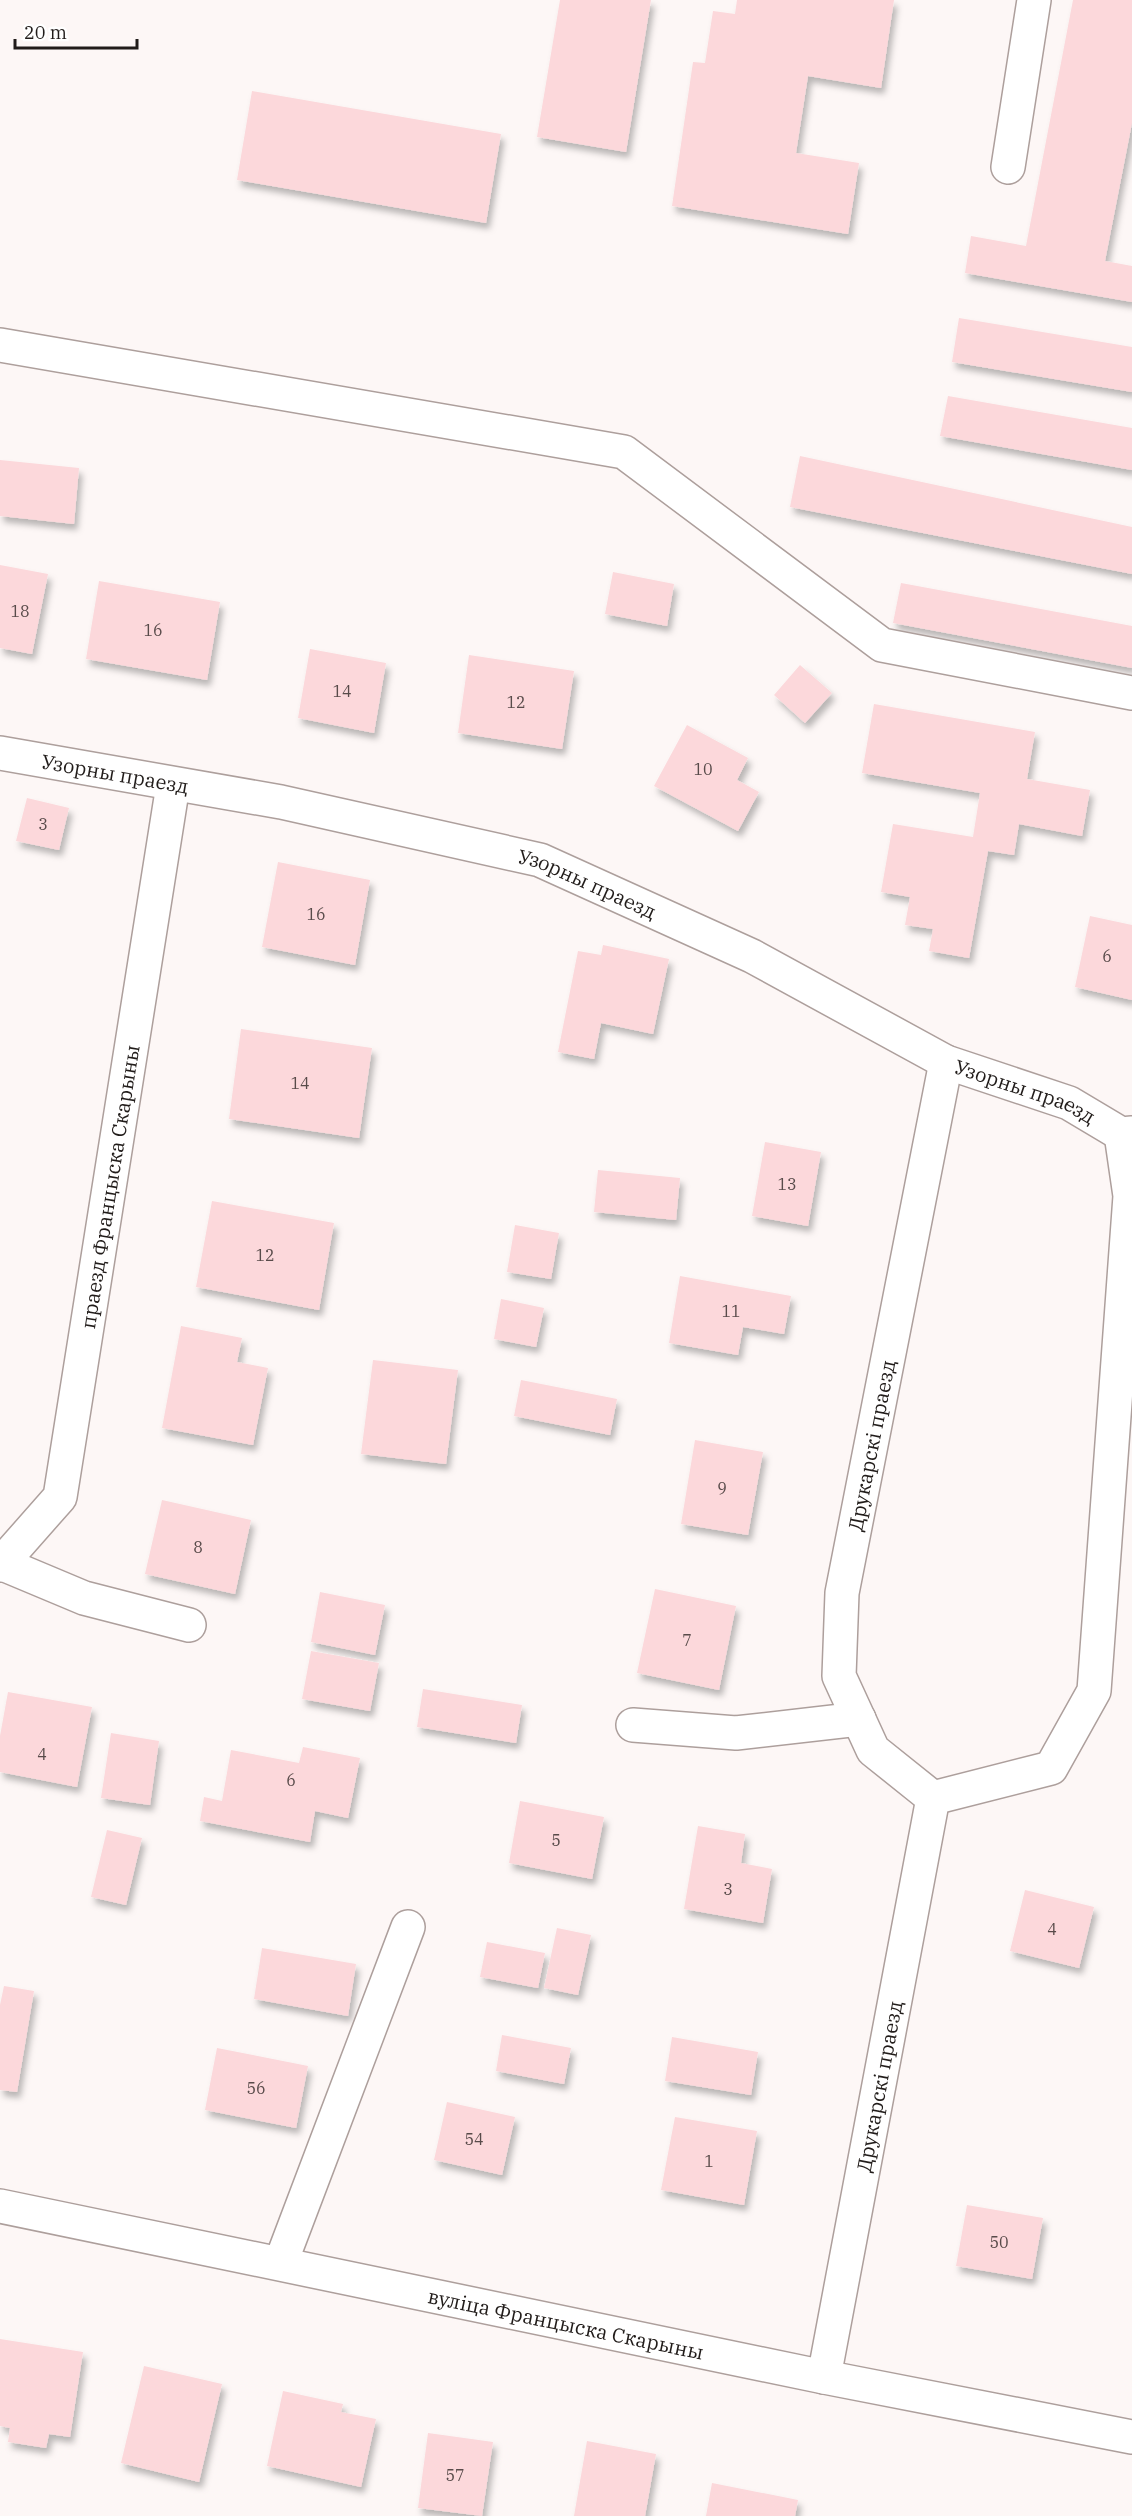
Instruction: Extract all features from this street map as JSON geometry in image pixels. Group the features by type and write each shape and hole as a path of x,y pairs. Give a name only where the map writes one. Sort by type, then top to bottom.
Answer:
{"street":[{"path":"1008,167 1034,0"},
{"path":"0,345 624,452 882,645 1132,693"},
{"name":"Узорны праезд","path":"0,753 173,785 281,802 540,860 752,956 946,1062 1069,1103 1126,1134"},
{"name":"праезд Францыска Скарыны","path":"2,1565 60,1497 173,785"},
{"name":"Друкарскі праезд","path":"824,2377 933,1798 873,1750 839,1677 842,1593 946,1062"},
{"path":"933,1798 1051,1768 1094,1691 1130,1196 1126,1134"},
{"path":"2,1565 84,1598 189,1625"},
{"path":"633,1725 736,1733 859,1719"},
{"path":"281,2262 408,1927"},
{"name":"вуліца Францыска Скарыны","path":"0,2206 281,2262 824,2377 1132,2437"}],"building":[{"path":"560,0 651,0 626,152 537,137"},
{"path":"737,0 894,0 881,88 808,76 796,153 859,163 848,234 672,206 693,62 705,63 713,11 735,14"},
{"path":"1073,0 1132,0 1132,123 1105,261 1132,266 1132,302 965,273 971,236 1026,246"},
{"path":"252,91 501,134 486,223 237,180"},
{"path":"959,318 1132,347 1132,392 952,362"},
{"path":"948,396 1132,428 1132,470 940,436"},
{"path":"800,456 1132,527 1132,574 790,507"},
{"path":"0,460 79,468 74,524 0,516"},
{"path":"0,565 48,574 32,654 0,648"},
{"path":"613,572 674,584 667,626 605,614"},
{"path":"99,581 220,602 207,680 86,659"},
{"path":"901,583 1132,626 1132,668 893,623"},
{"path":"310,649 386,663 374,733 298,718"},
{"path":"469,655 574,671 562,749 458,733"},
{"path":"800,665 832,693 805,723 774,695"},
{"path":"874,704 1035,732 1027,779 1090,790 1082,836 1019,824 1014,855 988,851 969,958 929,951 933,929 905,925 910,897 881,892 893,824 973,837 980,793 862,773"},
{"path":"687,725 748,758 737,780 759,792 738,831 654,786"},
{"path":"27,798 69,808 59,850 16,841"},
{"path":"278,862 370,880 355,965 262,947"},
{"path":"1090,916 1132,925 1132,1000 1075,987"},
{"path":"603,945 669,959 653,1034 601,1023 594,1059 558,1052 578,951 601,955"},
{"path":"241,1029 372,1048 359,1138 229,1119"},
{"path":"765,1142 821,1152 808,1226 752,1216"},
{"path":"598,1170 680,1178 676,1220 594,1212"},
{"path":"212,1201 334,1223 319,1310 196,1287"},
{"path":"515,1225 559,1233 551,1279 507,1272"},
{"path":"680,1276 791,1296 784,1334 743,1327 738,1355 669,1343"},
{"path":"501,1299 544,1308 536,1347 494,1339"},
{"path":"181,1326 242,1338 237,1362 268,1368 253,1445 162,1428"},
{"path":"373,1360 458,1370 446,1464 361,1454"},
{"path":"521,1380 617,1399 610,1435 514,1416"},
{"path":"695,1440 763,1452 748,1535 681,1524"},
{"path":"162,1500 251,1520 235,1594 145,1574"},
{"path":"655,1589 736,1606 719,1690 637,1673"},
{"path":"320,1592 385,1605 375,1655 311,1642"},
{"path":"311,1651 379,1663 370,1711 302,1699"},
{"path":"423,1689 522,1705 516,1743 417,1727"},
{"path":"8,1692 92,1707 77,1787 0,1772 0,1736"},
{"path":"111,1733 159,1741 150,1805 101,1798"},
{"path":"303,1747 360,1758 348,1818 315,1811 310,1842 200,1821 204,1797 222,1801 231,1750 299,1763"},
{"path":"520,1801 604,1817 592,1879 509,1863"},
{"path":"698,1826 745,1834 741,1863 772,1869 763,1923 684,1909"},
{"path":"107,1830 142,1838 126,1905 91,1897"},
{"path":"1025,1890 1094,1907 1079,1968 1010,1951"},
{"path":"557,1928 591,1935 578,1995 544,1988"},
{"path":"487,1942 545,1953 538,1988 480,1977"},
{"path":"262,1948 356,1964 348,2016 254,1999"},
{"path":"4,1986 34,1991 17,2092 0,2090 0,2005"},
{"path":"502,2035 571,2048 564,2084 496,2071"},
{"path":"672,2037 758,2052 751,2095 665,2081"},
{"path":"217,2048 308,2066 296,2128 205,2110"},
{"path":"447,2102 515,2117 502,2175 434,2160"},
{"path":"675,2117 757,2131 744,2205 661,2190"},
{"path":"967,2205 1043,2218 1032,2279 956,2266"},
{"path":"0,2339 83,2352 70,2437 49,2434 46,2448 8,2442 10,2428 0,2426"},
{"path":"144,2366 222,2384 199,2482 121,2463"},
{"path":"283,2391 343,2404 341,2412 376,2419 361,2487 267,2466"},
{"path":"428,2433 493,2442 482,2516 418,2508"},
{"path":"587,2441 656,2454 645,2516 574,2516"},
{"path":"712,2483 798,2500 795,2516 706,2516"}]}
